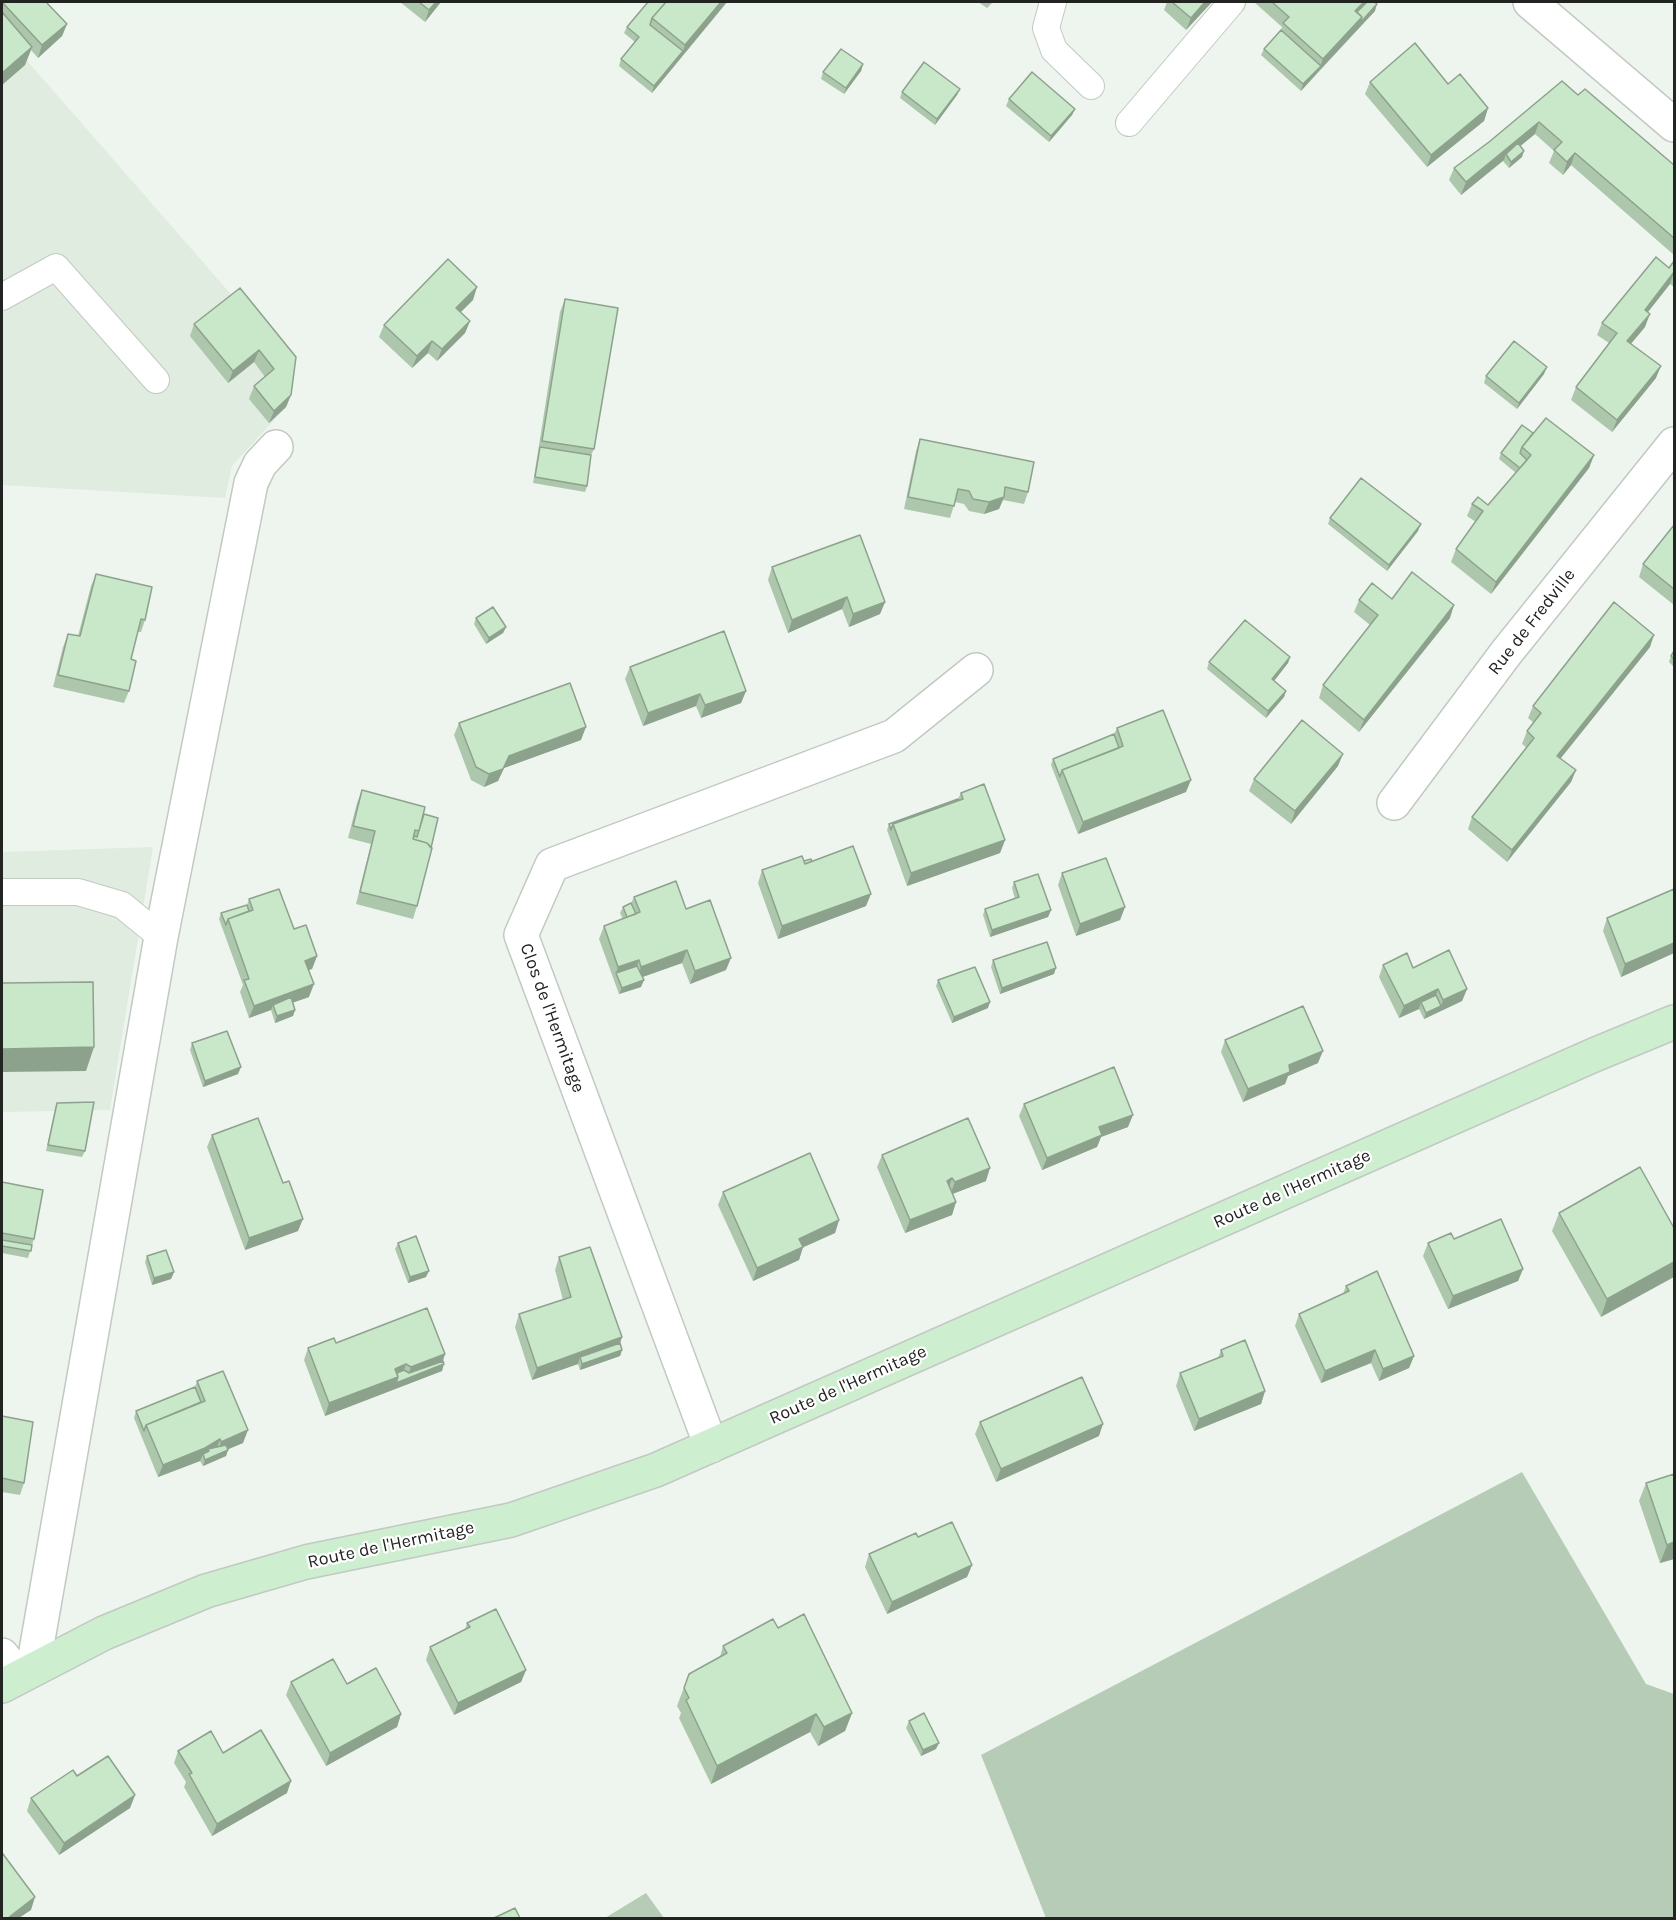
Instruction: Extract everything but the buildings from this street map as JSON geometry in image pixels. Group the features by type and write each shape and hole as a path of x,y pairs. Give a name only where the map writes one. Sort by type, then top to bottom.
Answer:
{"street":[{"path":"1530,2 1674,125"},
{"name":"Rue de Fredville","path":"1394,803 1506,653 1674,444"},
{"path":"14,1671 251,483 260,464 276,447"},
{"name":"Clos de l'Hermitage","path":"711,1446 521,935 552,865 894,736 976,670"},
{"name":"Route de l'Hermitage","path":"14,1671 206,1591 306,1562 512,1520 656,1470 1583,1060 1674,1022"}],"lane":[{"path":"1053,2 1046,28 1054,50 1091,86"},
{"path":"1129,123 1233,2"},
{"path":"2,297 56,267 156,380"},
{"path":"2,892 78,892 122,904 162,937"}],"shaded area":[{"path":"2,32 236,300 292,369 286,407 232,466 225,498 2,485"},
{"path":"153,847 110,1110 2,1112 2,852"}],"green space":[{"path":"1522,1472 1646,1684 1674,1694 1674,1918 1046,1918 981,1755"},
{"path":"646,1893 664,1918 605,1918"}]}
